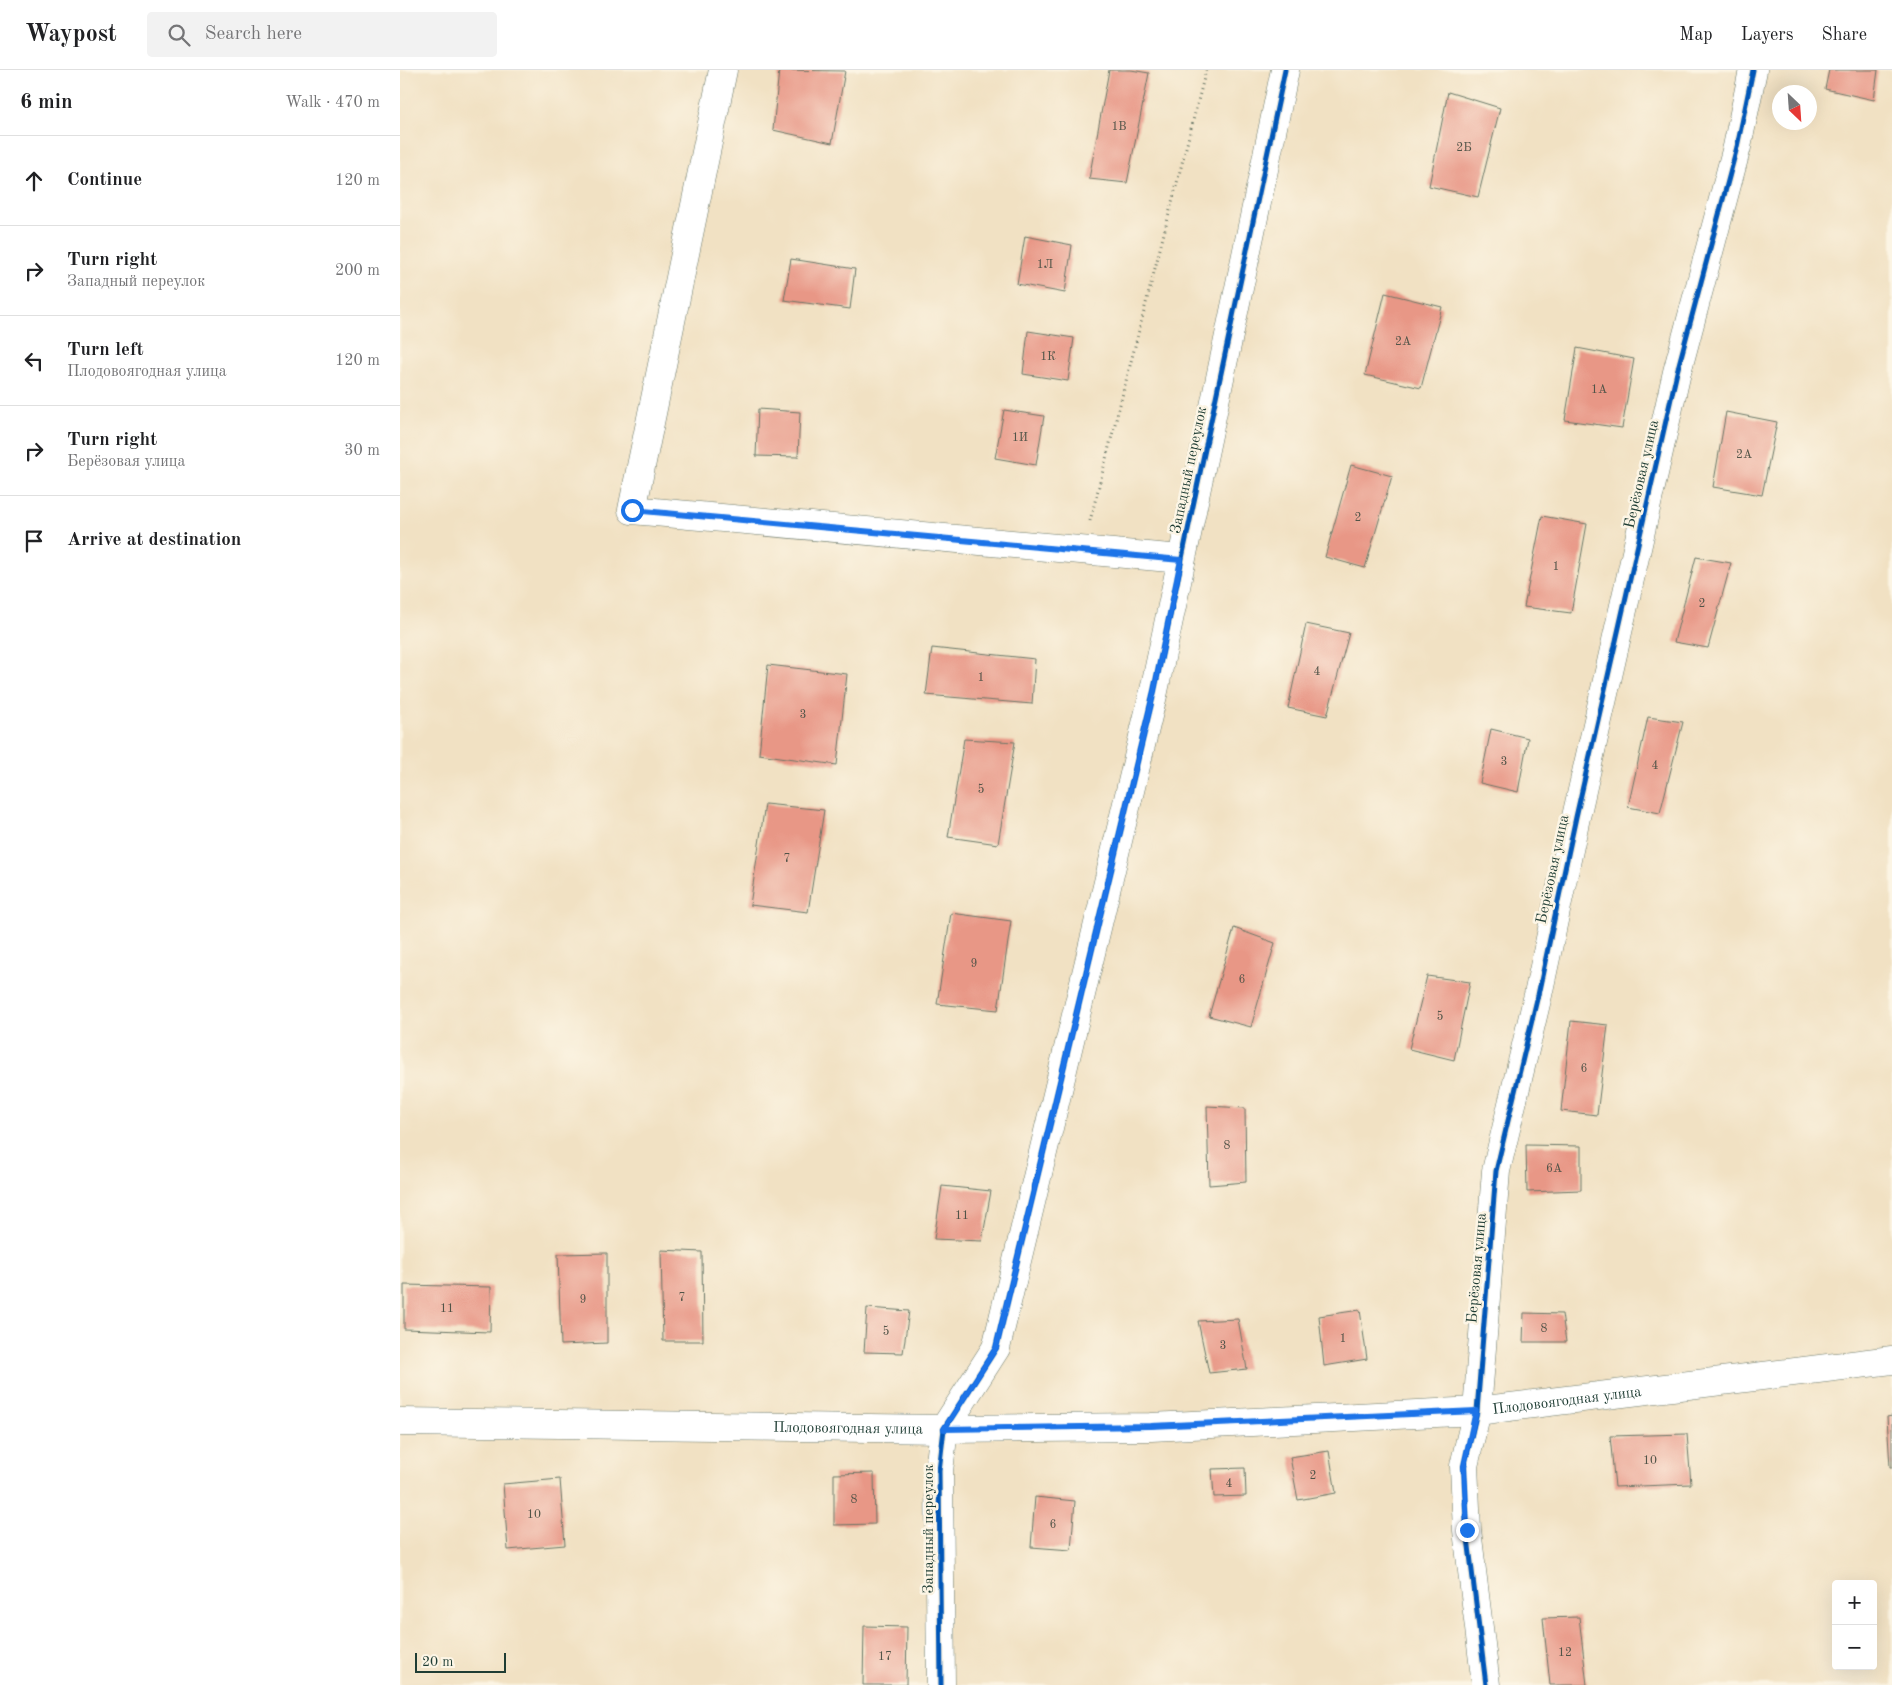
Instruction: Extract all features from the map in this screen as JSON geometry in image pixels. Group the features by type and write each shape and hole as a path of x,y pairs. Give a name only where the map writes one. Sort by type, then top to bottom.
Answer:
{"street":[{"path":"723,70 632,510 1181,560"},
{"name":"Западный переулок","path":"941,1685 939,1471 944,1429 996,1348 1154,691 1285,70"},
{"name":"Берёзовая улица","path":"1486,1685 1467,1530 1464,1466 1476,1411 1496,1171 1538,995 1576,817 1677,372 1737,147 1753,70"},
{"name":"Плодовоягодная улица","path":"400,1422 944,1429 1151,1426 1476,1411 1892,1360"}],"path":[{"path":"1082,551 1206,70"}],"building":[{"path":"779,70 845,71 832,143 773,130"},
{"path":"1109,70 1131,70 1149,73 1127,183 1089,179"},
{"path":"1829,70 1878,70 1874,100 1825,89"},
{"path":"1448,92 1500,108 1478,197 1429,186"},
{"path":"1025,236 1072,245 1065,293 1017,284"},
{"path":"791,259 855,269 850,309 784,300"},
{"path":"1385,293 1442,307 1421,388 1365,375"},
{"path":"1028,331 1074,338 1068,381 1023,374"},
{"path":"1577,348 1634,359 1622,428 1565,420"},
{"path":"758,409 800,412 798,457 756,456"},
{"path":"1004,410 1044,416 1036,465 995,458"},
{"path":"1726,412 1777,422 1762,495 1713,487"},
{"path":"1351,465 1392,476 1365,568 1325,557"},
{"path":"1542,516 1587,524 1571,613 1524,607"},
{"path":"1696,557 1731,563 1708,648 1674,642"},
{"path":"1306,624 1349,633 1327,716 1288,708"},
{"path":"932,648 1035,659 1032,704 926,695"},
{"path":"768,665 847,674 837,765 759,754"},
{"path":"1648,717 1683,722 1660,813 1628,807"},
{"path":"1491,729 1528,738 1518,792 1480,783"},
{"path":"964,739 1015,742 998,844 948,837"},
{"path":"765,804 824,810 808,912 750,905"},
{"path":"951,913 1011,921 998,1010 937,1004"},
{"path":"1234,928 1275,943 1251,1027 1209,1016"},
{"path":"1427,976 1470,982 1454,1060 1409,1049"},
{"path":"1571,1021 1608,1025 1597,1115 1561,1111"},
{"path":"1207,1106 1245,1108 1246,1182 1209,1185"},
{"path":"1526,1145 1581,1146 1581,1190 1527,1192"},
{"path":"942,1186 991,1191 982,1241 934,1239"},
{"path":"661,1250 702,1252 703,1341 663,1341"},
{"path":"607,1253 607,1343 561,1345 558,1254"},
{"path":"404,1285 491,1287 490,1332 404,1329"},
{"path":"867,1308 909,1311 903,1353 864,1352"},
{"path":"1360,1310 1367,1359 1324,1366 1319,1316"},
{"path":"1524,1313 1562,1314 1566,1342 1523,1342"},
{"path":"1238,1319 1247,1369 1209,1373 1198,1321"},
{"path":"1892,1416 1892,1467 1890,1467 1887,1417"},
{"path":"1687,1434 1691,1484 1615,1487 1610,1436"},
{"path":"1329,1451 1336,1493 1298,1500 1290,1457"},
{"path":"1245,1468 1246,1496 1214,1497 1212,1469"},
{"path":"874,1473 875,1524 834,1525 834,1474"},
{"path":"560,1479 565,1545 508,1550 503,1484"},
{"path":"1035,1497 1075,1501 1071,1550 1031,1547"},
{"path":"1579,1617 1587,1685 1550,1685 1543,1618"},
{"path":"864,1626 907,1627 906,1685 863,1685"}],"cycle path":[{"path":"941,1685 939,1471 944,1429 996,1348 1154,691 1285,70"},
{"path":"1486,1685 1467,1530 1464,1466 1477,1411 1496,1171 1538,995 1576,817 1677,372 1737,147 1753,70"}],"route":[{"path":"632,510 1181,560 1154,691 996,1348 944,1429 1151,1426 1476,1411 1464,1466 1467,1530"}]}
